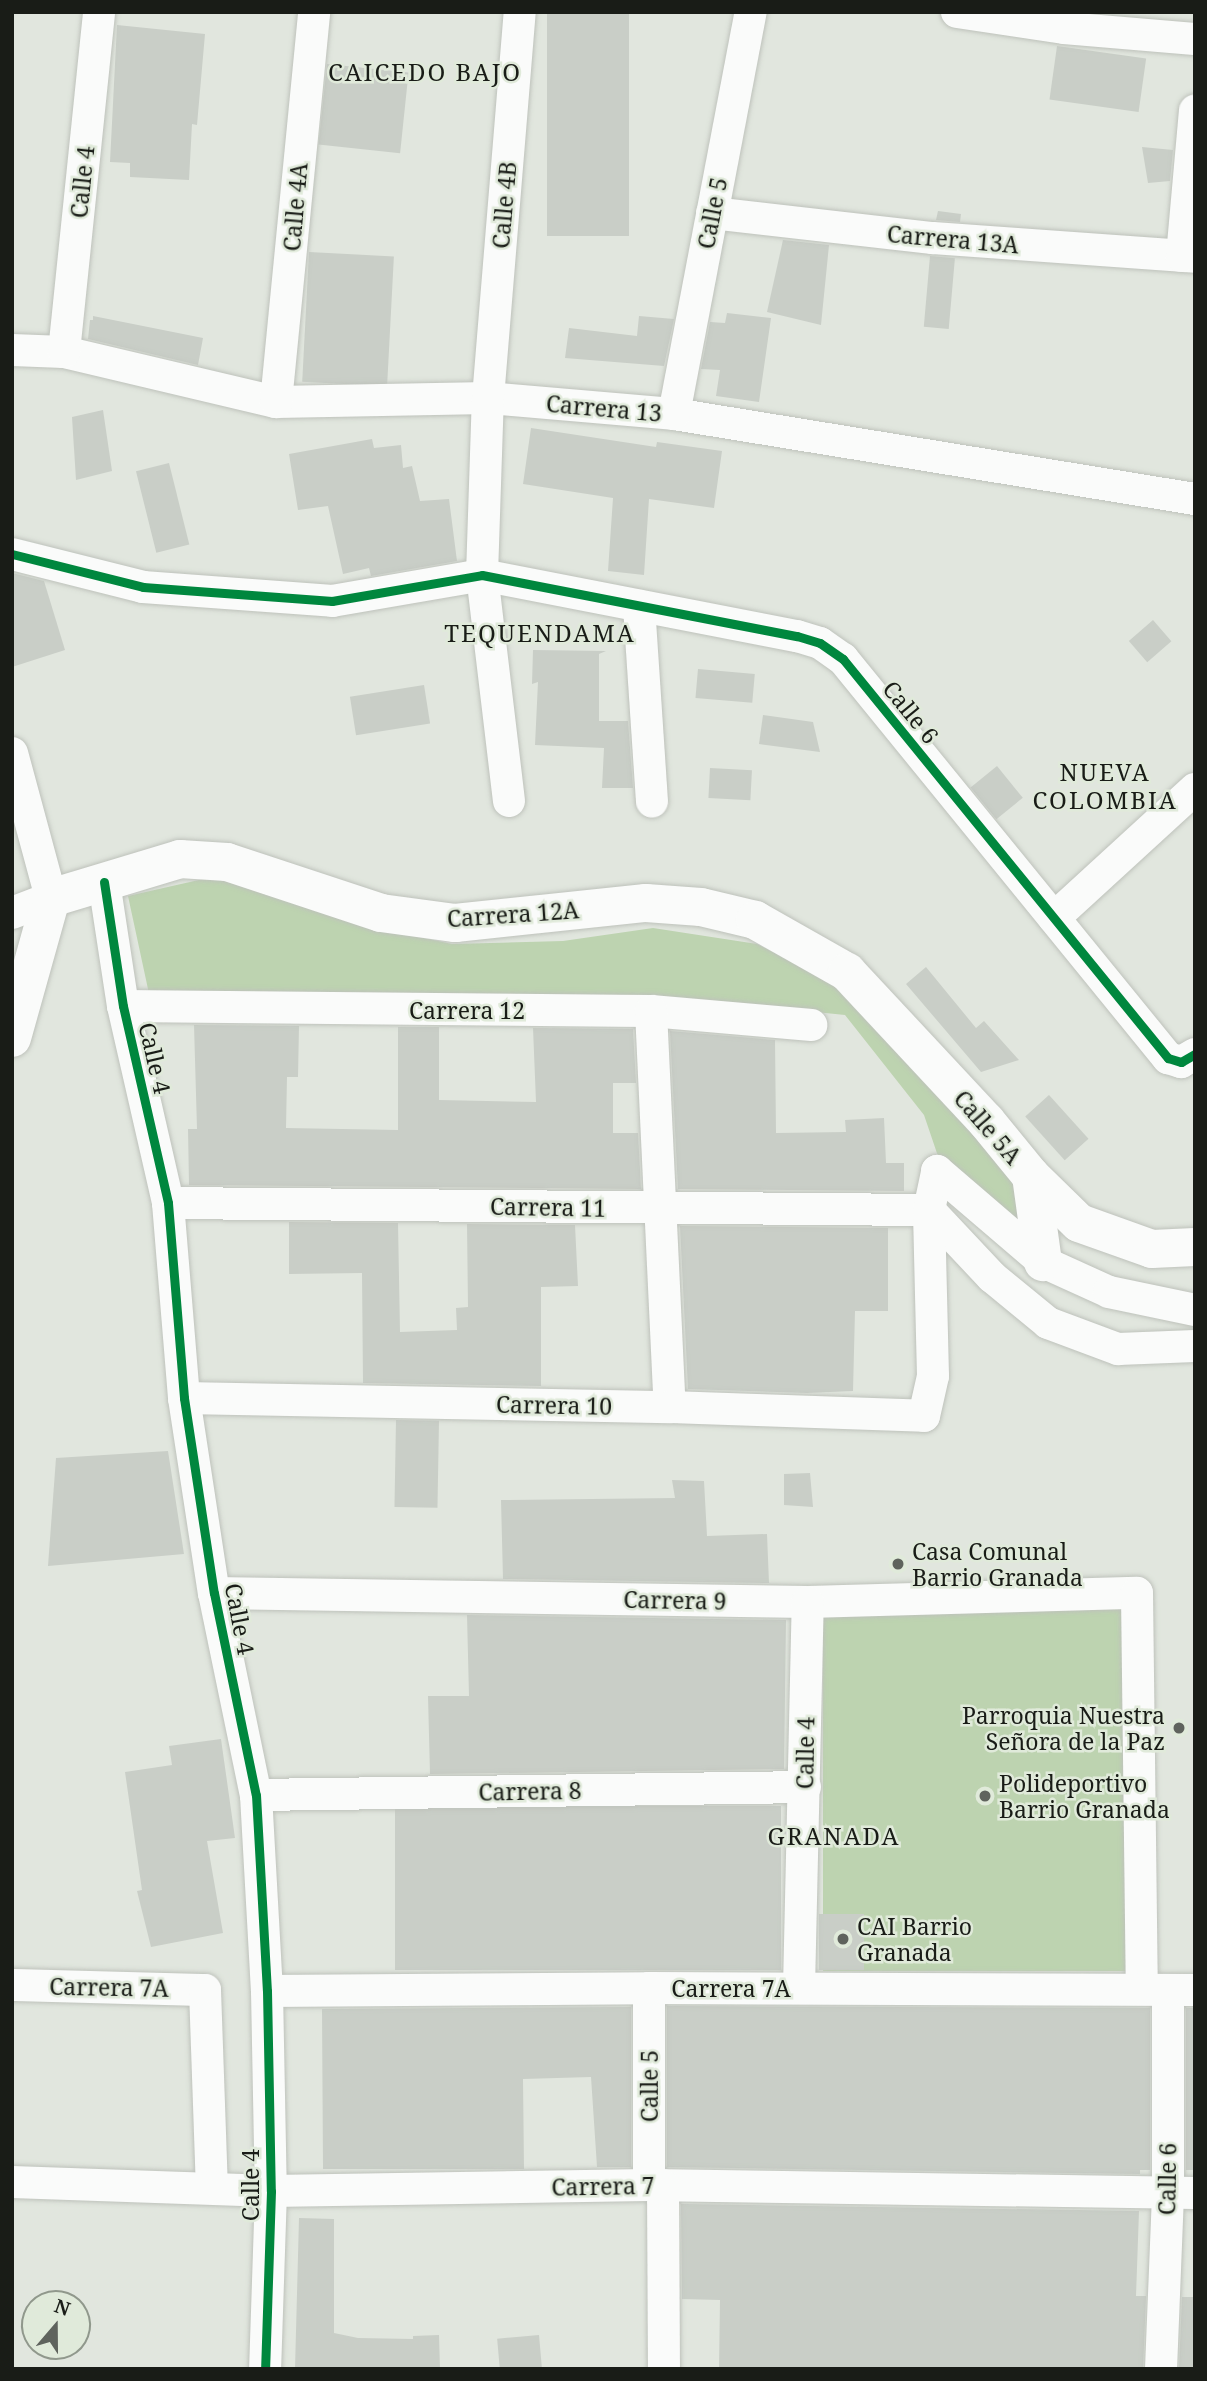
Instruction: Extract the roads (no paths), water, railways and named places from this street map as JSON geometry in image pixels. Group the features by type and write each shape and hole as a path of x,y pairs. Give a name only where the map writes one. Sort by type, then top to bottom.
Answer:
{"street":[{"name":"Calle 4","path":"64,352 99,12"},
{"name":"Calle 4A","path":"276,402 314,12"},
{"name":"Calle 4B","path":"509,801 482,575 488,398 520,12"},
{"name":"Calle 5","path":"674,414 751,12"},
{"path":"957,12 1065,20 1195,39"},
{"path":"1189,257 1195,111"},
{"name":"Carrera 13A","path":"712,213 919,237 1189,257"},
{"name":"Carrera 13","path":"12,350 64,352 276,402 488,398 674,414 1195,499"},
{"path":"12,554 142,587 332,601 482,575"},
{"name":"Calle 6","path":"482,575 797,636 820,643 843,659 1168,1058 1181,1062 1194,1055"},
{"path":"639,606 652,802"},
{"path":"12,753 51,898 12,1038"},
{"path":"1054,918 1195,789"},
{"name":"Carrera 12A","path":"12,913 51,898 180,859 226,862 381,913 455,923 646,903 701,907 755,920 847,972"},
{"name":"Calle 4","path":"104,882 123,1006 168,1203 184,1398 214,1593 256,1795 267,1991 271,2192 265,2369"},
{"name":"Calle 5A","path":"847,972 986,1121 1031,1177 1079,1223 1152,1249 1195,1247"},
{"name":"Carrera 12","path":"123,1006 651,1011 811,1025"},
{"path":"651,1011 670,1407"},
{"path":"1195,1310 1109,1292 1043,1262 937,1171 929,1210 992,1277 1048,1323 1118,1349 1195,1346"},
{"path":"1031,1177 1043,1262"},
{"name":"Carrera 11","path":"168,1203 929,1210"},
{"name":"Carrera 10","path":"184,1398 670,1407 924,1416 933,1376 929,1210"},
{"name":"Carrera 9","path":"214,1593 808,1602 1136,1593"},
{"name":"Calle 6","path":"1136,1593 1168,1990 1181,2193 1161,2369"},
{"name":"Calle 4","path":"799,1988 808,1602"},
{"name":"Carrera 8","path":"256,1795 805,1787"},
{"name":"Carrera 7A","path":"12,1985 205,1990 212,2187"},
{"name":"Calle 5","path":"649,1987 664,2369"},
{"name":"Carrera 7A","path":"267,1991 649,1987 1168,1990"},
{"name":"Carrera 7","path":"12,2182 212,2187 271,2192 656,2185 1181,2193"}],"place":[{"name":"Casa Comunal Barrio Granada","path":"898,1564"},
{"name":"Parroquia Nuestra Señora de la Paz","path":"1179,1728"},
{"name":"Polideportivo Barrio Granada","path":"985,1796"},
{"name":"CAI Barrio Granada","path":"843,1939"}],"district":[{"name":"CAICEDO BAJO","path":"425,72"},
{"name":"TEQUENDAMA","path":"540,633"},
{"name":"NUEVA COLOMBIA","path":"1105,786"},
{"name":"GRANADA","path":"834,1836"}]}
